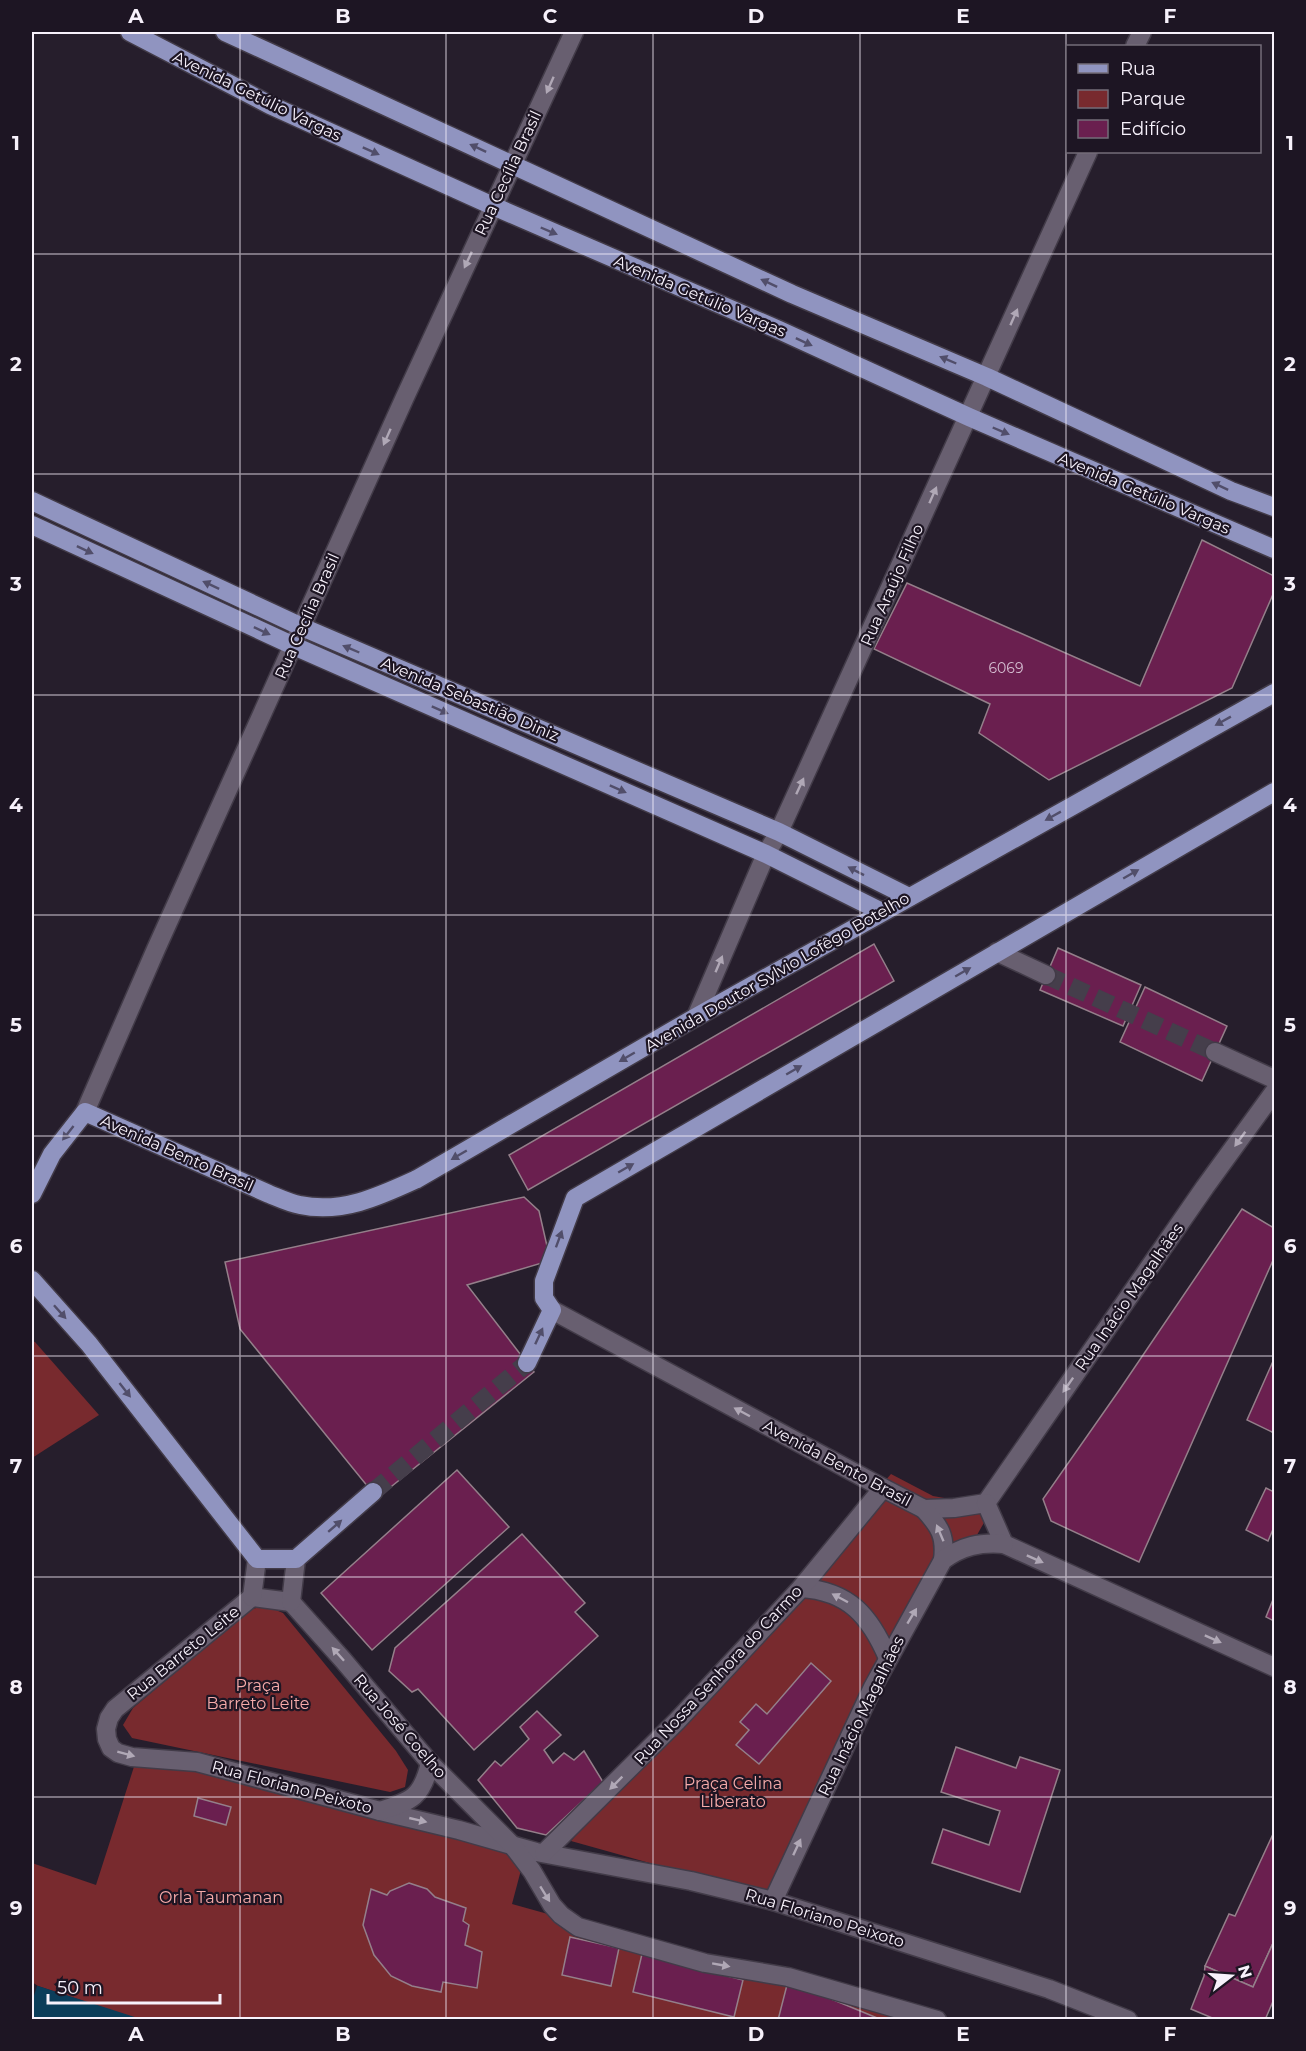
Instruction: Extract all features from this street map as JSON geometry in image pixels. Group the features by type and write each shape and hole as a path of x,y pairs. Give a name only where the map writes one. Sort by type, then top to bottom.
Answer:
{"main road":[{"name":"Avenida Getúlio Vargas","path":"130,32 270,105 493,206 779,330 969,417 1275,549"},
{"path":"225,32 792,294 987,377 1231,491 1275,507"},
{"name":"Avenida Sebastião Diniz","path":"32,501 302,627 779,832 909,897"},
{"name":"Avenida Sebastião Diniz","path":"32,525 294,646 766,854 882,912"},
{"name":"Avenida Doutor Sylvio Lofêgo Botelho","path":"269,1194 300,1205 325,1207 352,1205 378,1197 417,1179 882,912 1272,697"},
{"path":"527,1363 552,1310 544,1298 544,1281 575,1198 1275,792"},
{"name":"Rua Cecília Brasil","path":"32,1194 52,1154 85,1112"},
{"name":"Avenida Bento Brasil","path":"85,1112 269,1194"},
{"path":"33,1285 89,1344 257,1559 296,1559 373,1492"}],"street":[{"name":"Rua Cecília Brasil","path":"85,1112 156,949 574,32"},
{"name":"Rua Araújo Filho","path":"696,1017 766,854 779,832 1088,153"},
{"path":"997,952 1046,975"},
{"path":"1215,1052 1275,1080"},
{"name":"Rua Inácio Magalhães","path":"986,1503 1205,1187 1275,1092"},
{"name":"Avenida Bento Brasil","path":"552,1310 924,1509 954,1508 986,1503"},
{"name":"Rua Nossa Senhora do Carmo","path":"544,1853 677,1721 801,1588 883,1488"},
{"path":"986,1503 1004,1544"},
{"path":"924,1509 941,1532 945,1544 943,1560"},
{"path":"943,1560 957,1550 968,1546 1004,1544 1275,1667"},
{"path":"257,1559 252,1597 291,1602 296,1559"},
{"name":"Rua Inácio Magalhães","path":"773,1901 888,1658 943,1560"},
{"path":"801,1588 819,1589 839,1596 862,1612 878,1635 888,1658"},
{"name":"Rua Barreto Leite","path":"115,1709 252,1597"},
{"name":"Rua José Coelho","path":"291,1602 344,1660 430,1763 513,1846"},
{"name":"Rua Floriano Peixoto","path":"115,1709 108,1718 106,1729 111,1748 118,1753 132,1757 197,1762 513,1846 691,1881 773,1901 1019,1979 1128,2019"},
{"path":"380,1810 398,1805 416,1795 423,1786 430,1763"},
{"path":"513,1846 532,1871 552,1905 561,1916 578,1927 705,1963 788,1977 937,2019"}],"green space":[{"path":"32,1341 99,1415 32,1458"},
{"name":"Praça Celina Liberato","path":"891,1474 933,1496 956,1500 1002,1491 973,1542 955,1554 901,1651 782,1900 571,1841"},
{"name":"Praça Barreto Leite","path":"266,1606 283,1613 396,1751 408,1770 405,1787 390,1792 132,1738 123,1725 133,1708 251,1609"},
{"name":"Orla Taumanan","path":"140,1748 526,1851 512,1904 925,2019 141,2020 38,1986 32,1982 32,1863 96,1885"}],"water":[{"path":"37,1986 141,2019 32,2019 32,2002"}],"building":[{"path":"1202,540 1274,576 1274,592 1232,688 1049,780 979,733 990,704 874,649 907,583 1140,686"},
{"path":"874,944 894,981 528,1190 509,1155"},
{"path":"1058,948 1141,985 1123,1026 1040,990"},
{"path":"1145,987 1227,1026 1202,1081 1120,1042"},
{"path":"524,1197 539,1211 547,1246 542,1263 467,1285 534,1372 377,1498 240,1329 225,1262"},
{"path":"1242,1209 1274,1228 1274,1258 1139,1562 1051,1521 1043,1499"},
{"path":"1274,1359 1274,1433 1247,1420"},
{"path":"457,1470 509,1527 372,1650 321,1593"},
{"path":"1266,1488 1274,1492 1274,1527 1268,1541 1246,1530"},
{"path":"522,1534 585,1603 575,1612 598,1636 474,1750 418,1689 412,1692 389,1671 395,1648"},
{"path":"1274,1597 1274,1621 1266,1617"},
{"path":"811,1663 831,1681 759,1764 736,1745 749,1730 740,1722 756,1704 767,1714"},
{"path":"537,1711 561,1735 544,1750 553,1763 564,1753 574,1760 584,1751 603,1782 546,1835 517,1828 478,1780 495,1761 501,1766 529,1739 520,1727"},
{"path":"956,1747 1016,1768 1020,1757 1060,1770 1020,1892 932,1863 943,1829 989,1845 1000,1811 941,1792"},
{"path":"198,1798 231,1807 226,1825 194,1816"},
{"path":"1274,1832 1274,1941 1253,1987 1205,1966 1229,1914 1235,1916"},
{"path":"409,1883 427,1889 435,1897 466,1908 463,1921 469,1925 465,1945 482,1952 477,1988 443,1982 441,1992 412,1986 391,1976 374,1955 363,1925 371,1889 387,1895 390,1891"},
{"path":"570,1937 619,1948 611,1986 562,1975"},
{"path":"1274,1941 1274,1999 1265,2020 1217,2020 1191,2009 1204,1976 1205,1966 1253,1987"},
{"path":"642,1954 743,1980 734,2017 633,1992"},
{"path":"788,1981 882,2020 778,2020"}],"tunnel":[{"path":"1046,975 1215,1052"},
{"path":"373,1492 527,1363"}]}
